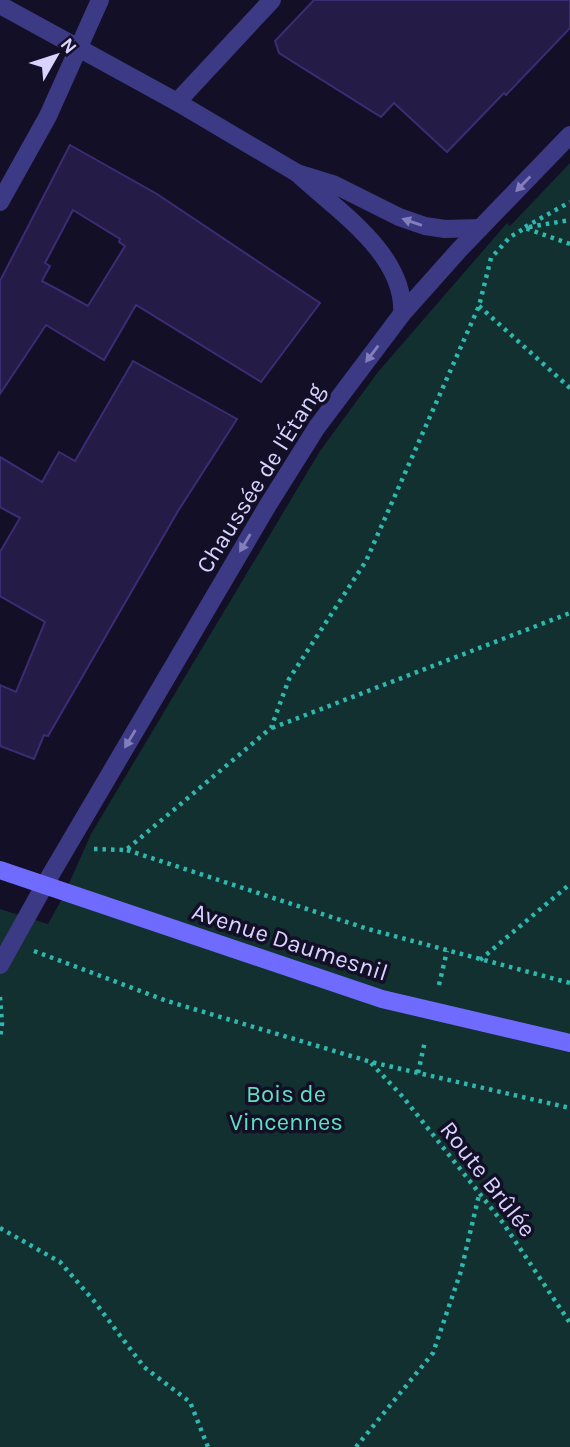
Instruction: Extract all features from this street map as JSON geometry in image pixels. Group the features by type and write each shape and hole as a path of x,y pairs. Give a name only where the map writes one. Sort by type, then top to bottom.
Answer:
{"street":[{"path":"0,202 48,116 100,0"},
{"path":"177,102 272,0"},
{"path":"0,5 177,102 297,173 368,237 382,255 400,287 402,314"},
{"name":"Chaussée de l'Étang","path":"0,965 44,886 317,426 402,314 570,135"},
{"path":"297,173 333,184 399,217 425,226 445,229 480,228"},
{"name":"Avenue Daumesnil","path":"0,870 382,999 570,1042"}],"path":[{"path":"271,728 289,679 366,561 479,306 491,258 510,237 570,202"},
{"path":"524,228 570,220"},
{"path":"524,228 570,244"},
{"path":"479,306 570,388"},
{"path":"126,849 271,728 570,612"},
{"path":"90,849 126,849 368,929 570,983"},
{"path":"480,960 570,884"},
{"path":"14,943 167,1001 371,1062 570,1108"},
{"path":"439,985 447,950"},
{"path":"0,997 0,1038"},
{"path":"418,1073 425,1041"},
{"name":"Route Brûlée","path":"371,1062 403,1097 503,1223 570,1323"},
{"path":"356,1447 433,1353 461,1271 480,1194"},
{"path":"0,1228 60,1262 94,1301 144,1367 190,1402 208,1447"}],"green space":[{"name":"Bois de Vincennes","path":"570,163 570,1447 0,1447 0,909 48,924 91,834 320,451 378,372 507,223 510,226"}],"building":[{"path":"314,0 570,0 570,28 447,152 394,103 381,117 279,53 275,41"},
{"path":"70,145 157,194 320,303 261,382 136,305 104,360 46,325 0,394 0,281","holes":["73,210 120,239 119,242 125,246 88,306 42,281 50,266 45,263"]},
{"path":"133,361 237,419 178,511 48,736 44,735 34,759 0,746 0,685 16,692 45,622 0,596 0,552 20,518 0,507 0,457 42,482 59,452 75,461"}]}
